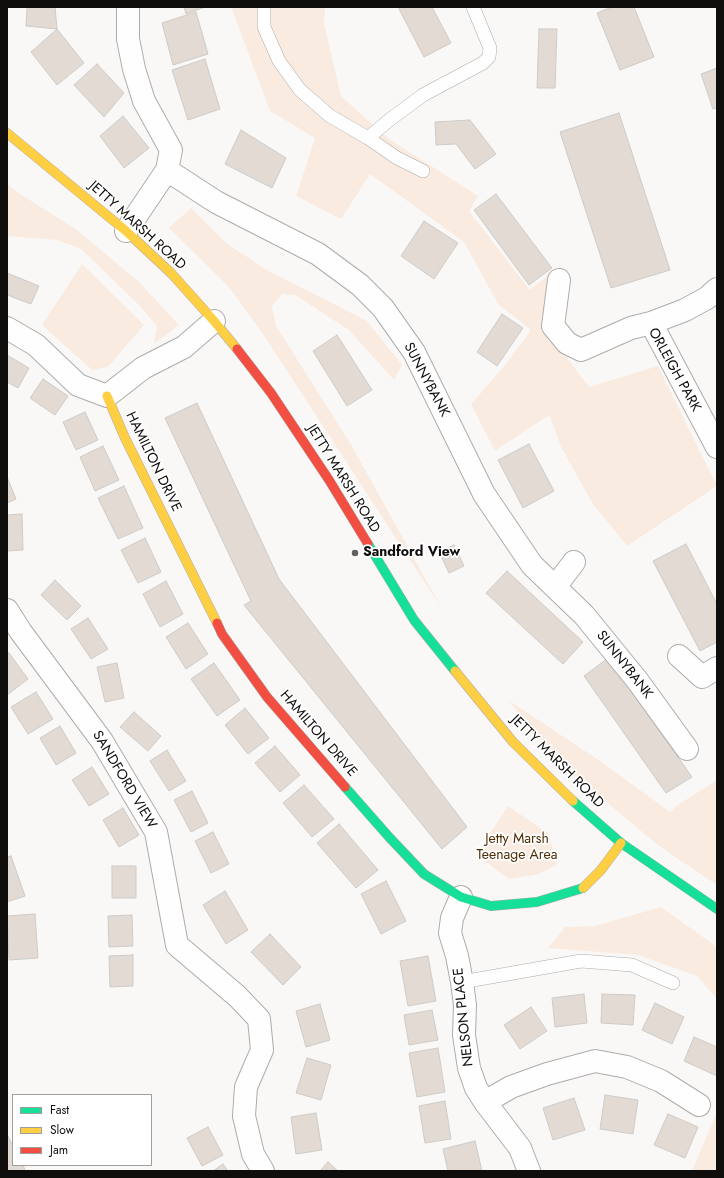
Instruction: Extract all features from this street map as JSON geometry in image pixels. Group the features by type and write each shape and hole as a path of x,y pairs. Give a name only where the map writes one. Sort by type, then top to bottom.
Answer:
{"main road":[{"name":"JETTY MARSH ROAD","path":"7,133 126,231 171,273 214,321 272,393 329,480 414,620 513,742 570,798 621,843 717,909"},
{"name":"HAMILTON DRIVE","path":"107,396 125,438 222,634 267,697 389,837 424,874 461,897 490,906 537,902 582,889 601,870 621,843"}],"street":[{"path":"126,231 167,170 171,150 144,101 134,69 128,39 128,7"},
{"name":"SUNNYBANK","path":"167,170 216,202 318,254 360,284 383,308 414,352 484,494 532,565 584,615 637,680 687,749"},
{"name":"ORLEIGH PARK","path":"559,280 552,326 567,343 581,350 631,328 652,323 717,448"},
{"path":"652,323 685,310 707,298 717,290"},
{"path":"7,328 36,345 78,385 107,396 143,368 184,347 214,321"},
{"path":"555,587 574,562"},
{"name":"SANDFORD VIEW","path":"7,610 21,632 102,742 156,832 177,945 237,996 259,1019 262,1050 246,1087 244,1116 253,1154 263,1171"},
{"path":"679,656 702,678 717,668"},
{"name":"NELSON PLACE","path":"461,897 452,918 450,933 457,956 462,982 465,1005 464,1035 468,1068 476,1088 485,1102 520,1148 529,1171"},
{"path":"485,1102 511,1087 547,1074 595,1061 627,1068 661,1081 699,1105"}],"lane":[{"path":"264,7 264,27 279,61 300,90 330,116 368,138 397,158 423,171"},
{"path":"368,138 423,95 484,63 489,57 490,48 473,7"},
{"path":"462,982 581,961 632,965 673,983"}],"green space":[{"path":"231,7 325,7 324,23 341,96 389,139 478,196 469,211 530,290 555,270 542,324 589,387 658,366 717,486 627,546 593,504 562,449 549,415 495,451 471,404 502,369 531,330 498,304 464,242 370,174 341,219 296,196 315,138 270,111"},
{"path":"7,183 17,192 77,230 139,282 179,325 154,344 157,326 139,305 81,249 57,240 7,236"},
{"path":"191,208 225,242 265,269 367,321 402,365 394,380 349,330 295,295 282,294 272,306 276,326 352,446 442,609 261,331 228,286 169,228"},
{"path":"82,264 144,325 108,367 92,370 42,325"},
{"path":"508,700 600,761 670,812 678,805 717,780 717,885 659,846 562,765"},
{"name":"Jetty Marsh Teenage Area","path":"508,806 549,834 556,865 539,874 509,879 476,855"},
{"path":"661,907 717,947 717,999 697,976 638,955 548,948 565,927 595,926"},
{"path":"717,1112 717,1171 692,1171"}],"building":[{"path":"27,7 55,7 57,29 26,26"},
{"path":"184,7 205,7 186,14"},
{"path":"398,7 432,7 451,43 424,57"},
{"path":"612,7 634,7 654,57 620,70 597,13"},
{"path":"196,12 208,54 173,65 162,23"},
{"path":"57,29 84,63 57,85 31,52"},
{"path":"539,29 557,29 555,88 537,88"},
{"path":"205,59 220,109 188,120 172,70"},
{"path":"97,64 124,93 104,117 74,85"},
{"path":"717,68 717,108 713,109 701,74"},
{"path":"619,113 670,270 611,288 560,132"},
{"path":"123,116 149,148 124,168 100,136"},
{"path":"470,120 496,154 475,169 456,144 436,145 435,122"},
{"path":"241,130 286,158 272,188 225,164"},
{"path":"496,194 552,268 529,285 474,210"},
{"path":"424,221 458,243 434,279 401,256"},
{"path":"7,273 39,286 31,304 7,295"},
{"path":"502,314 523,328 497,366 477,352"},
{"path":"337,335 372,390 347,406 313,351"},
{"path":"7,355 29,368 18,388 7,382"},
{"path":"43,379 68,396 55,415 30,398"},
{"path":"197,403 279,579 467,827 442,849 244,605 251,601 165,418"},
{"path":"85,412 98,440 76,450 63,422"},
{"path":"529,444 554,491 523,508 498,460"},
{"path":"103,446 119,480 95,491 80,457"},
{"path":"7,477 16,499 7,503"},
{"path":"124,486 143,528 118,539 98,498"},
{"path":"22,514 23,550 7,551 7,515"},
{"path":"145,538 161,572 138,583 121,550"},
{"path":"686,544 717,604 717,642 700,651 653,561"},
{"path":"454,545 464,566 449,573 439,552"},
{"path":"507,571 583,642 563,664 486,593"},
{"path":"55,580 81,606 67,620 41,595"},
{"path":"166,581 183,614 160,627 143,594"},
{"path":"88,618 108,649 91,659 71,629"},
{"path":"188,623 208,654 186,669 166,637"},
{"path":"9,653 28,679 7,695 7,654"},
{"path":"608,658 692,777 666,793 584,676"},
{"path":"117,663 124,698 105,702 97,667"},
{"path":"214,663 240,700 217,716 191,679"},
{"path":"36,692 53,719 28,734 11,707"},
{"path":"245,708 269,738 248,754 225,725"},
{"path":"134,712 161,736 148,751 120,727"},
{"path":"60,726 76,753 56,765 40,738"},
{"path":"275,746 300,775 280,792 255,763"},
{"path":"167,750 186,781 169,791 150,761"},
{"path":"92,767 109,794 89,806 72,780"},
{"path":"304,785 334,819 312,837 283,803"},
{"path":"192,791 208,823 191,832 174,800"},
{"path":"123,808 139,835 119,847 103,820"},
{"path":"339,824 378,870 356,888 317,843"},
{"path":"213,832 229,864 211,873 195,841"},
{"path":"11,856 25,896 7,902 7,857"},
{"path":"112,866 136,866 136,898 112,898"},
{"path":"386,881 406,921 381,934 361,894"},
{"path":"225,891 248,930 226,944 203,905"},
{"path":"35,914 38,958 9,960 7,916"},
{"path":"132,915 133,946 109,947 108,916"},
{"path":"270,934 301,967 283,985 251,952"},
{"path":"133,955 133,986 110,987 109,956"},
{"path":"428,956 436,1001 408,1006 400,961"},
{"path":"584,994 587,1023 555,1027 552,998"},
{"path":"602,994 635,995 633,1025 601,1023"},
{"path":"655,1003 684,1017 672,1044 642,1030"},
{"path":"320,1004 330,1040 306,1047 296,1011"},
{"path":"531,1007 547,1031 520,1049 504,1025"},
{"path":"432,1010 438,1040 409,1045 404,1015"},
{"path":"694,1037 717,1047 717,1076 684,1061"},
{"path":"438,1048 445,1092 417,1097 409,1053"},
{"path":"307,1058 331,1065 321,1100 296,1093"},
{"path":"605,1095 638,1100 633,1134 600,1129"},
{"path":"574,1098 585,1130 553,1140 543,1108"},
{"path":"445,1101 451,1139 425,1143 419,1106"},
{"path":"316,1113 322,1150 296,1154 291,1117"},
{"path":"668,1114 698,1127 685,1158 654,1145"},
{"path":"208,1127 223,1155 202,1166 187,1138"},
{"path":"7,1134 12,1144 12,1166 23,1166 25,1170 7,1171"},
{"path":"475,1141 482,1171 448,1171 443,1149"},
{"path":"328,1162 338,1171 320,1171"},
{"path":"223,1164 228,1171 213,1171"}],"traffic: fast":[{"path":"368,544 414,620 455,671"},
{"path":"345,787 424,874 461,897 491,906 537,902 583,888"},
{"path":"573,801 621,843 717,909"}],"traffic: slow":[{"path":"7,133 126,231 171,273 237,349"},
{"path":"107,396 125,438 217,623"},
{"path":"455,671 513,742 573,801"},
{"path":"583,888 601,870 621,843"}],"traffic: jam":[{"path":"237,349 271,393 329,480 368,544"},
{"path":"217,623 222,634 267,697 345,787"}],"place":[{"name":"Sandford View","path":"355,553"}]}
